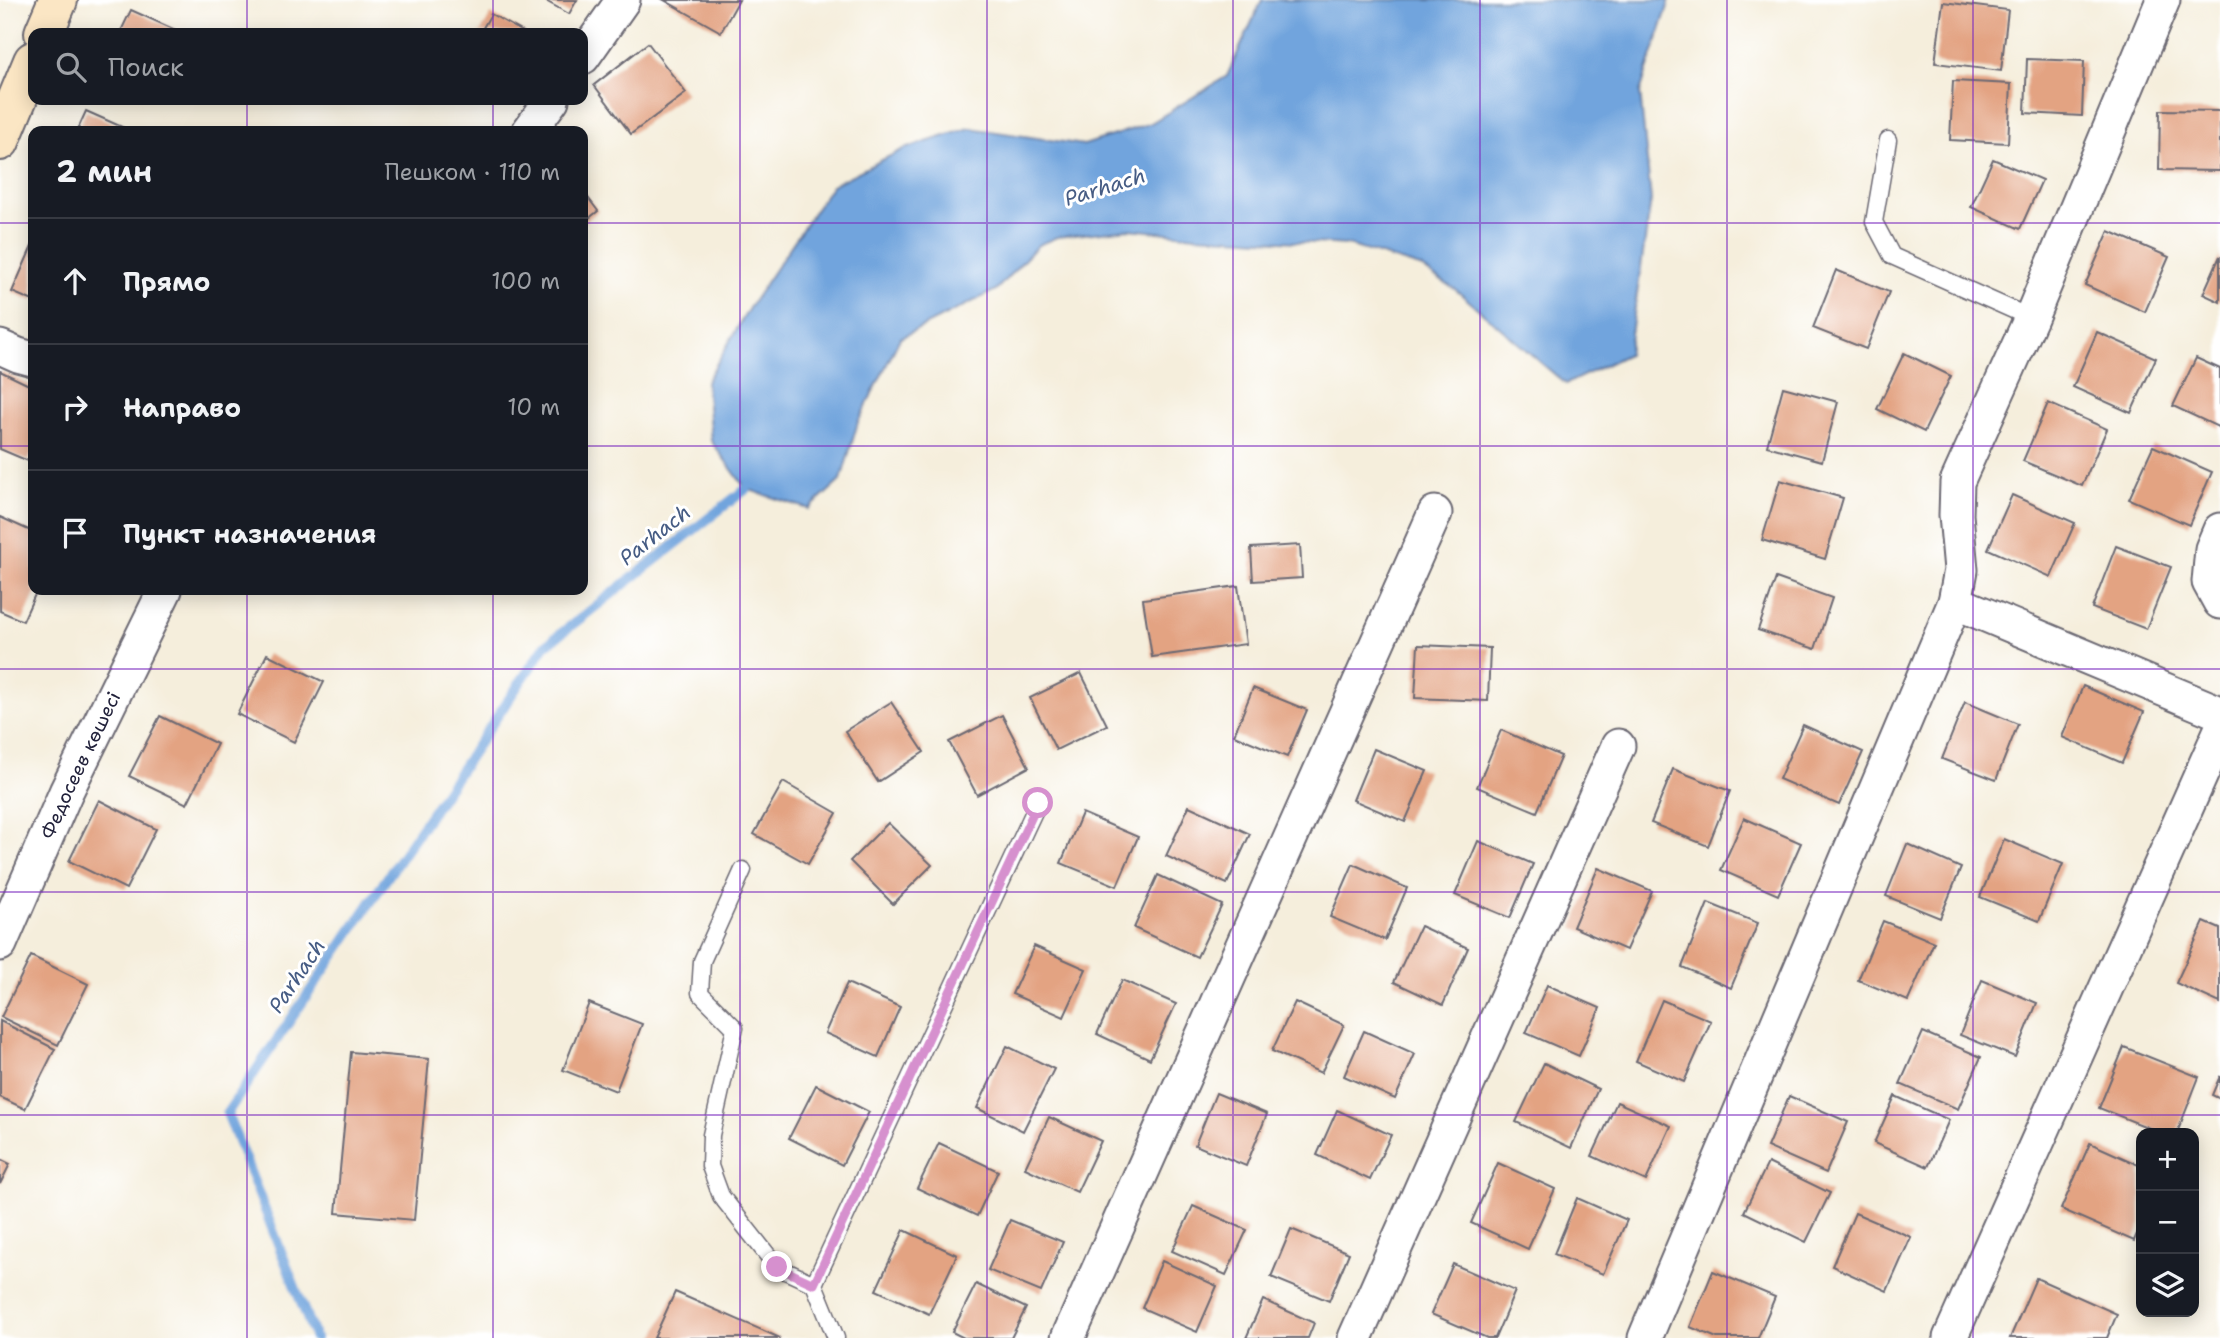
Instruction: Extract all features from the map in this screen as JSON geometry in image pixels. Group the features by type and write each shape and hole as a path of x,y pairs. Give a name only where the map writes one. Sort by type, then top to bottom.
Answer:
{"main road":[{"path":"46,28 58,0"},
{"path":"0,141 28,73"}],"street":[{"path":"588,50 623,0"},
{"path":"1645,1338 1955,602 1961,570 1956,515 1957,482 2031,318 2162,0"},
{"path":"534,126 548,105"},
{"path":"0,347 28,358"},
{"path":"1068,1338 1434,513"},
{"path":"2220,530 2212,549 2209,582 2220,602"},
{"name":"Федосеев көшесі","path":"0,944 66,792 163,595"},
{"path":"1955,602 2220,713"},
{"path":"1950,1338 2220,732"},
{"path":"1355,1338 1618,746"}],"lane":[{"path":"1888,140 1874,222 1892,256 2031,318"},
{"path":"814,1284 1038,803"},
{"path":"743,870 702,961 700,993 735,1028 711,1135 710,1166 721,1196 777,1267 814,1284 836,1338"}],"water":[{"path":"1262,0 1670,0 1640,92 1651,200 1628,354 1566,384 1456,290 1420,267 1348,245 1129,229 1057,237 1038,245 996,290 900,338 858,422 841,480 809,509 746,489 711,441 706,382 749,308 832,185 904,149 970,128 1084,145 1151,123 1227,76"}],"building":[{"path":"544,0 577,0 569,14"},
{"path":"664,0 739,0 721,32"},
{"path":"1943,2 2008,10 2001,71 1935,63"},
{"path":"131,10 171,28 122,28"},
{"path":"491,14 516,28 483,28"},
{"path":"648,43 686,93 631,134 594,85"},
{"path":"2027,59 2084,61 2082,116 2025,113"},
{"path":"1953,81 2011,84 2008,143 1950,140"},
{"path":"2160,110 2220,111 2220,171 2159,170"},
{"path":"86,111 120,126 79,126"},
{"path":"1993,159 2042,180 2020,229 1971,207"},
{"path":"588,198 598,211 588,219"},
{"path":"2109,231 2169,257 2145,312 2085,285"},
{"path":"28,255 28,299 12,292"},
{"path":"2220,256 2220,302 2203,294"},
{"path":"1836,270 1889,292 1866,349 1813,328"},
{"path":"2097,332 2156,358 2131,413 2073,387"},
{"path":"1904,353 1951,376 1924,432 1877,409"},
{"path":"2196,358 2220,369 2220,428 2173,406"},
{"path":"0,371 28,385 28,461 0,449"},
{"path":"1783,387 1838,402 1822,461 1767,446"},
{"path":"2048,403 2107,429 2082,486 2023,461"},
{"path":"2153,446 2212,472 2189,525 2129,499"},
{"path":"1780,480 1843,498 1825,559 1762,540"},
{"path":"2012,495 2075,523 2051,577 1988,549"},
{"path":"0,517 28,530 28,595 35,595 23,621 0,611"},
{"path":"1300,545 1302,578 1253,581 1251,548"},
{"path":"2116,546 2171,567 2146,629 2092,608"},
{"path":"1776,578 1832,598 1815,649 1758,630"},
{"path":"1238,586 1246,644 1152,657 1143,599"},
{"path":"1418,645 1490,648 1488,701 1415,698"},
{"path":"267,654 324,682 294,742 237,714"},
{"path":"1081,673 1107,725 1056,750 1030,698"},
{"path":"2083,686 2144,712 2122,763 2062,737"},
{"path":"1253,688 1307,710 1287,757 1234,735"},
{"path":"891,702 924,752 878,782 845,731"},
{"path":"1965,702 2018,724 1996,780 1942,759"},
{"path":"1002,715 1029,767 977,795 949,742"},
{"path":"160,716 217,744 187,804 129,776"},
{"path":"1803,725 1863,752 1839,805 1779,779"},
{"path":"1501,730 1561,756 1537,812 1477,787"},
{"path":"1374,749 1427,771 1405,822 1353,800"},
{"path":"1673,769 1730,791 1708,846 1651,823"},
{"path":"783,782 837,813 808,864 754,834"},
{"path":"99,800 156,829 126,889 69,861"},
{"path":"1189,806 1250,834 1227,884 1166,856"},
{"path":"1082,813 1138,837 1117,886 1061,863"},
{"path":"1744,818 1801,843 1778,895 1721,870"},
{"path":"888,823 932,865 893,904 850,861"},
{"path":"2004,839 2063,864 2039,921 1980,897"},
{"path":"1478,841 1533,864 1510,918 1455,895"},
{"path":"1907,844 1961,868 1940,918 1886,896"},
{"path":"1353,864 1407,888 1385,940 1330,917"},
{"path":"1598,868 1652,891 1626,950 1573,927"},
{"path":"1158,875 1222,905 1197,957 1134,928"},
{"path":"1708,903 1758,923 1731,988 1682,967"},
{"path":"1883,921 1934,942 1908,1001 1858,980"},
{"path":"2204,922 2220,929 2220,1003 2176,983"},
{"path":"1420,926 1468,948 1443,1005 1394,982"},
{"path":"1034,946 1086,969 1064,1017 1012,994"},
{"path":"31,956 88,984 58,1045 1,1017"},
{"path":"1122,980 1176,1004 1150,1059 1097,1034"},
{"path":"1982,980 2037,1003 2015,1057 1960,1035"},
{"path":"847,983 900,1007 878,1057 825,1033"},
{"path":"1547,985 1600,1008 1579,1056 1526,1033"},
{"path":"1662,1000 1711,1021 1684,1082 1636,1061"},
{"path":"1295,1002 1344,1025 1321,1073 1272,1051"},
{"path":"589,1003 642,1024 616,1091 563,1070"},
{"path":"0,1021 55,1049 25,1109 0,1097"},
{"path":"1364,1031 1415,1054 1395,1099 1344,1076"},
{"path":"1923,1032 1981,1057 1958,1109 1900,1084"},
{"path":"1007,1046 1054,1069 1023,1131 977,1108"},
{"path":"2124,1047 2199,1077 2179,1128 2149,1128 2099,1108"},
{"path":"351,1052 429,1059 414,1220 336,1213"},
{"path":"1544,1063 1598,1089 1571,1148 1516,1122"},
{"path":"2220,1076 2220,1099 2212,1095"},
{"path":"816,1085 869,1112 842,1165 789,1138"},
{"path":"1216,1093 1267,1114 1246,1166 1195,1145"},
{"path":"1789,1096 1848,1122 1826,1173 1767,1147"},
{"path":"1895,1096 1949,1120 1928,1167 1874,1143"},
{"path":"1617,1102 1671,1126 1646,1181 1592,1156"},
{"path":"1337,1110 1391,1135 1370,1180 1317,1155"},
{"path":"1049,1117 1101,1141 1077,1192 1025,1168"},
{"path":"939,1143 998,1171 977,1216 917,1188"},
{"path":"2090,1143 2136,1164 2134,1241 2061,1209"},
{"path":"0,1159 10,1164 0,1184"},
{"path":"1498,1163 1555,1189 1528,1249 1471,1223"},
{"path":"1768,1163 1830,1193 1806,1242 1744,1212"},
{"path":"1577,1198 1627,1220 1603,1274 1554,1254"},
{"path":"1193,1206 1247,1230 1226,1275 1172,1251"},
{"path":"1855,1213 1911,1237 1887,1291 1832,1266"},
{"path":"1010,1220 1063,1242 1041,1292 988,1270"},
{"path":"1291,1229 1349,1253 1329,1301 1271,1277"},
{"path":"904,1230 957,1255 929,1314 876,1290"},
{"path":"1162,1261 1217,1286 1197,1332 1142,1308"},
{"path":"1453,1264 1515,1291 1495,1338 1487,1338 1431,1314"},
{"path":"1713,1271 1775,1297 1758,1338 1717,1338 1690,1327"},
{"path":"2036,1278 2117,1314 2107,1338 2010,1338"},
{"path":"976,1284 1026,1308 1011,1338 964,1338 952,1332"},
{"path":"675,1292 780,1338 654,1338"},
{"path":"1263,1300 1314,1323 1308,1338 1246,1338"}],"waterway":[{"name":"Parhach","path":"315,1338 227,1113 545,646 746,489 754,478"}],"route":[{"path":"777,1267 814,1284 1038,803"}]}
